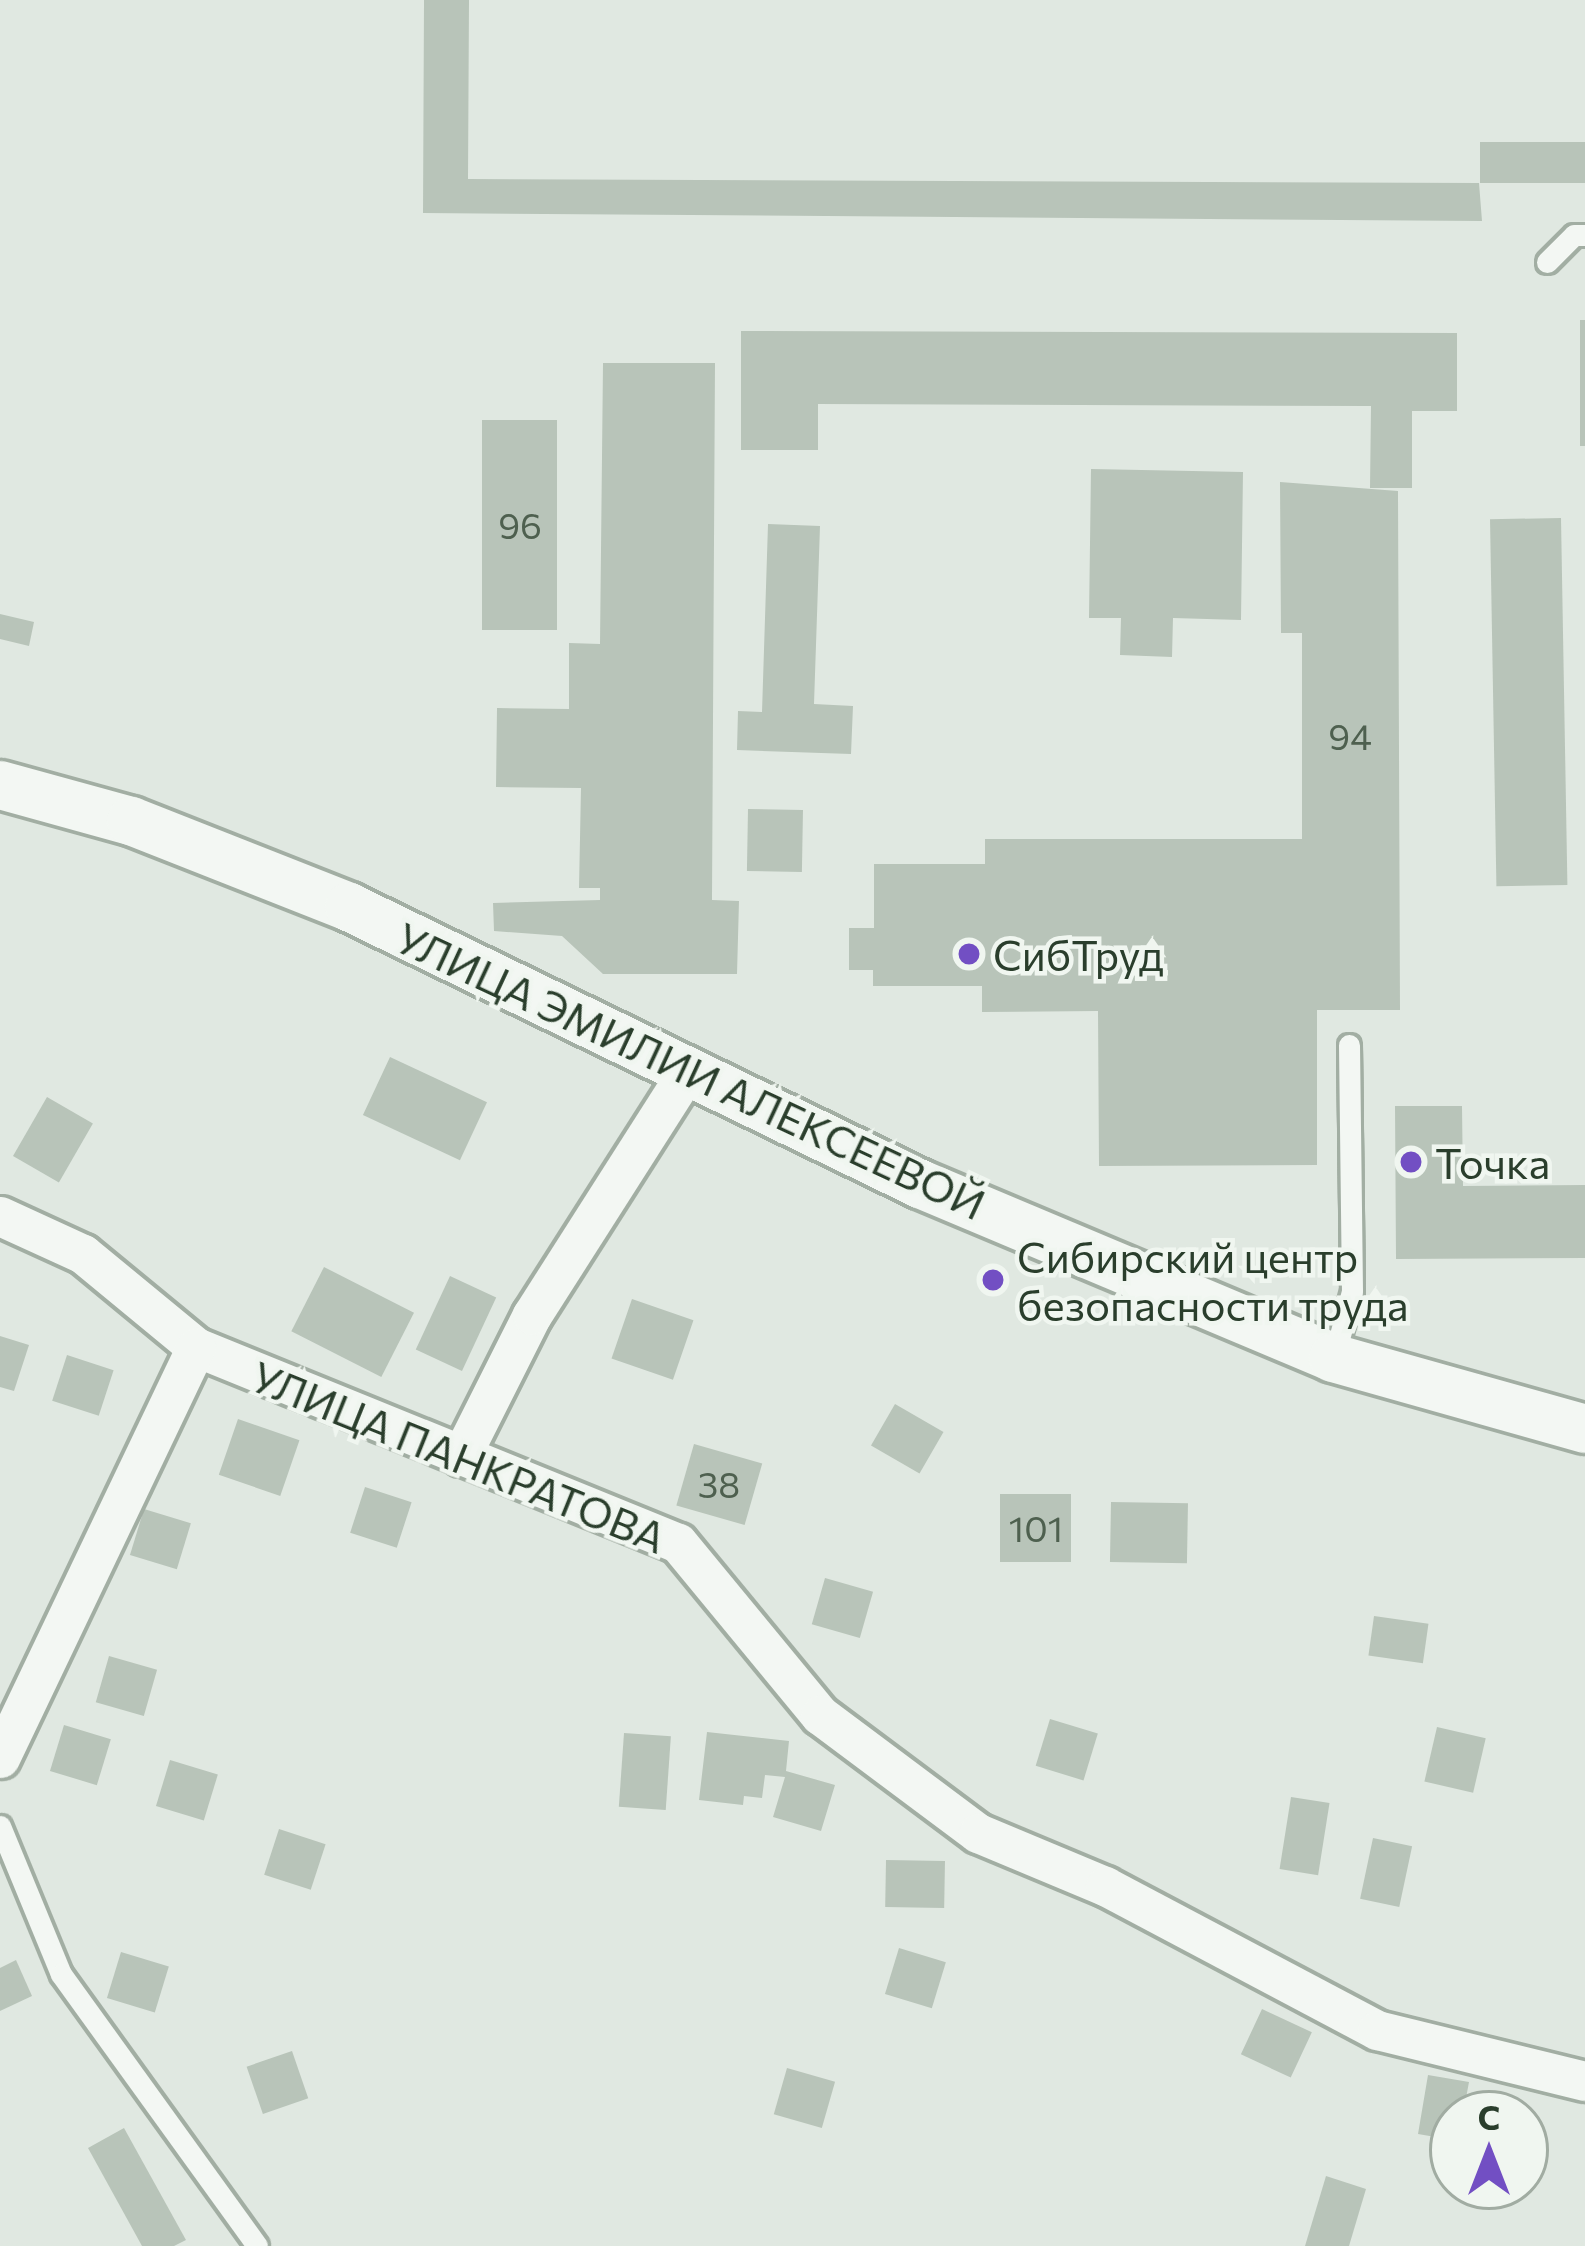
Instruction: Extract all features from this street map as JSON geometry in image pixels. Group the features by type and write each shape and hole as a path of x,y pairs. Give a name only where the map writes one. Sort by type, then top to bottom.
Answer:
{"street":[{"name":"УЛИЦА ЭМИЛИИ АЛЕКСЕЕВОЙ","path":"0,785 131,821 349,907 920,1184 1334,1358 1585,1430"},
{"path":"461,1456 532,1315 687,1072"},
{"name":"УЛИЦА ПАНКРАТОВА","path":"0,1216 83,1254 196,1347 678,1543 820,1714 978,1833 1106,1886 1377,2030 1585,2081"},
{"path":"0,1758 196,1347"}],"lane":[{"path":"1547,262 1574,235 1585,235"},
{"path":"1334,1358 1352,1291 1349,1045"},
{"path":"0,1826 61,1974 257,2246"}],"building":[{"path":"424,0 469,0 468,179 1479,183 1482,221 423,213"},
{"path":"1480,142 1585,142 1585,183 1480,183"},
{"path":"1580,320 1585,320 1585,446 1580,446"},
{"path":"741,331 1457,333 1457,411 1412,411 1412,488 1370,488 1371,406 818,404 818,450 741,450"},
{"path":"603,363 715,363 712,900 739,901 737,974 603,974 562,936 494,931 493,903 600,900 600,888 579,888 581,788 496,787 497,708 569,709 569,643 600,644"},
{"path":"482,420 557,420 557,630 482,630"},
{"path":"1091,469 1243,472 1241,620 1173,618 1172,657 1120,655 1121,618 1089,618"},
{"path":"1280,482 1398,491 1400,1010 1317,1010 1317,1165 1099,1166 1098,1011 982,1012 982,986 873,986 873,970 849,970 849,928 874,928 874,864 985,864 985,839 1302,839 1302,633 1281,633"},
{"path":"1561,518 1567,885 1496,886 1490,519"},
{"path":"768,524 820,526 814,704 853,706 851,754 737,750 738,711 762,712"},
{"path":"0,614 34,622 29,646 0,639"},
{"path":"748,809 803,810 802,872 747,871"},
{"path":"390,1057 487,1102 460,1160 363,1115"},
{"path":"47,1097 93,1124 59,1182 13,1156"},
{"path":"1395,1106 1462,1106 1463,1186 1585,1185 1585,1258 1396,1259"},
{"path":"324,1267 414,1313 381,1377 291,1331"},
{"path":"450,1276 496,1298 462,1371 416,1349"},
{"path":"632,1299 693,1320 673,1380 611,1359"},
{"path":"0,1336 29,1345 14,1391 0,1387"},
{"path":"67,1355 114,1370 99,1416 52,1401"},
{"path":"895,1404 943,1432 919,1474 871,1446"},
{"path":"238,1419 299,1440 280,1496 219,1475"},
{"path":"694,1444 762,1464 745,1525 676,1506"},
{"path":"365,1487 412,1502 397,1548 350,1533"},
{"path":"1000,1494 1071,1494 1071,1562 1000,1562"},
{"path":"1111,1502 1188,1503 1187,1563 1110,1562"},
{"path":"144,1509 191,1523 177,1569 130,1555"},
{"path":"825,1578 873,1592 860,1638 812,1624"},
{"path":"1374,1616 1428,1624 1423,1663 1368,1656"},
{"path":"109,1656 157,1670 144,1716 96,1702"},
{"path":"1050,1719 1098,1734 1083,1780 1036,1766"},
{"path":"64,1725 111,1739 97,1785 50,1771"},
{"path":"1437,1727 1486,1738 1473,1793 1424,1782"},
{"path":"707,1732 789,1741 786,1771 835,1785 821,1831 773,1817 785,1777 765,1775 762,1798 744,1796 743,1805 699,1800"},
{"path":"624,1733 671,1736 666,1810 619,1807"},
{"path":"170,1760 218,1775 204,1821 156,1806"},
{"path":"1291,1797 1330,1803 1318,1875 1280,1869"},
{"path":"279,1829 326,1844 311,1890 264,1875"},
{"path":"1373,1838 1412,1846 1399,1907 1360,1899"},
{"path":"886,1860 945,1861 944,1908 885,1907"},
{"path":"899,1948 946,1962 932,2008 885,1994"},
{"path":"121,1952 169,1967 155,2013 107,1998"},
{"path":"16,1960 32,1996 0,2011 0,1968"},
{"path":"1262,2009 1312,2032 1291,2078 1241,2054"},
{"path":"292,2051 308,2098 263,2114 247,2067"},
{"path":"787,2068 835,2082 822,2128 774,2114"},
{"path":"1428,2075 1469,2082 1468,2090 1429,2090 1429,2136 1418,2134"},
{"path":"124,2128 186,2240 174,2246 142,2246 88,2148"},
{"path":"1326,2176 1366,2189 1349,2246 1305,2246"}],"place":[{"name":"СибТруд","path":"969,954"},
{"name":"Точка","path":"1411,1162"},
{"name":"Сибирский центр безопасности труда","path":"993,1280"}]}
